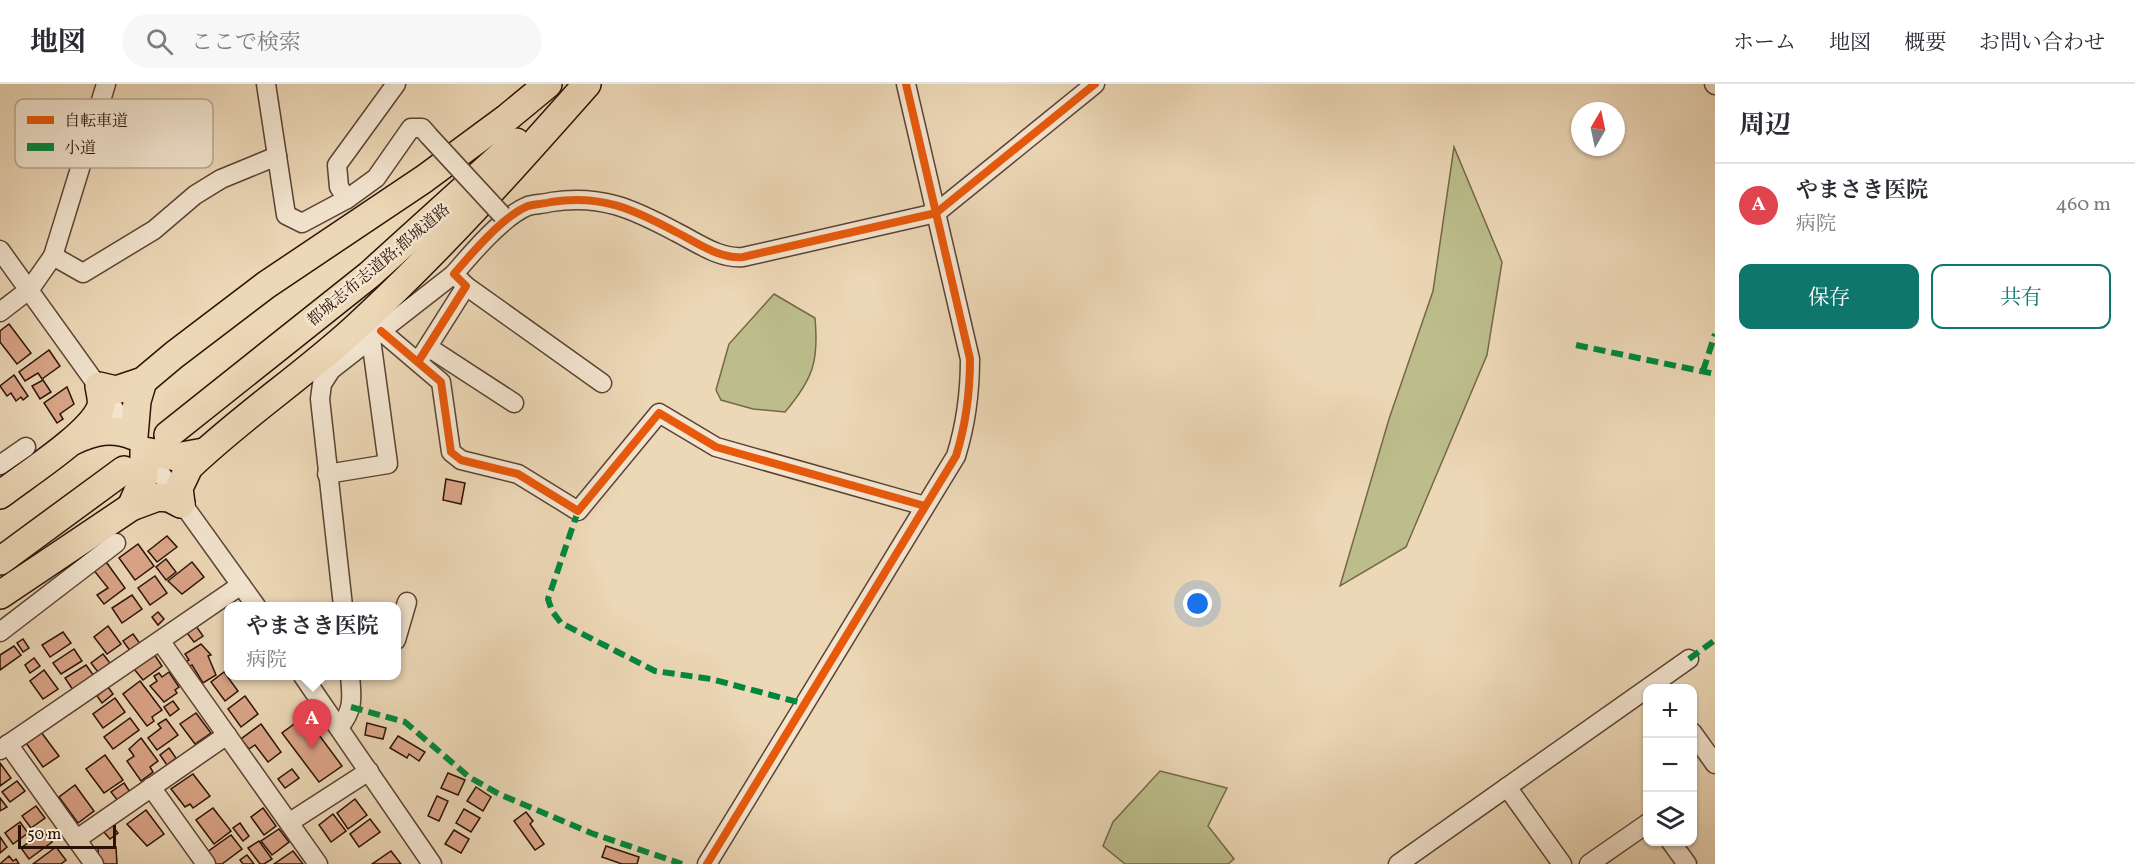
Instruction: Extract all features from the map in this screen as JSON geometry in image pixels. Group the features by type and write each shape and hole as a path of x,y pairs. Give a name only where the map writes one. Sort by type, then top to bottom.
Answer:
{"highway":[{"path":"0,495 69,442 100,408 99,386 116,390 143,381 238,306 424,179 508,117 548,84"},
{"name":"都城志布志道路;都城道路","path":"168,435 378,267 579,84"},
{"path":"181,504 179,488 183,475 204,452 351,332 407,279 473,214 587,84"},
{"path":"131,507 144,477 139,444 137,401 143,381"},
{"path":"69,442 102,430 122,431 139,444 176,457 204,452"},
{"path":"0,561 124,470"},
{"path":"0,595 131,507 158,497 169,498 181,504"}],"street":[{"path":"101,99 106,84"},
{"path":"266,84 286,215 302,223 347,199 376,178 391,161 411,128 422,128 504,218"},
{"path":"347,199 339,187 336,165 396,84"},
{"path":"707,864 956,456 963,432 970,392 970,359 906,84"},
{"path":"418,362 428,347 470,255 504,218 528,206 576,198 607,201 645,216 727,259 743,257 936,213 1095,84"},
{"path":"53,256 84,273 154,230 195,195 221,179 276,156"},
{"path":"0,312 30,290 53,256 80,168"},
{"path":"2,258 30,290 253,602"},
{"path":"343,602 327,474 320,399 322,384 331,370 376,335 460,280"},
{"path":"460,280 602,383"},
{"path":"376,335 418,362 441,382 451,452 461,460 518,474 578,511 659,413 716,447 926,506"},
{"path":"327,474 388,464 376,335"},
{"path":"428,347 514,403"},
{"path":"0,465 26,447"},
{"path":"0,632 116,543"},
{"path":"94,864 4,747 161,642 241,585"},
{"path":"401,623 407,602"},
{"path":"161,642 318,864"},
{"path":"1660,684 1689,659"},
{"path":"306,680 432,864"},
{"path":"339,727 348,718 351,707 350,680"},
{"path":"1398,864 1643,696"},
{"path":"77,839 227,735"},
{"path":"1696,738 1715,764"},
{"path":"290,822 369,771"},
{"path":"151,787 206,864"},
{"path":"1507,787 1562,864"},
{"path":"1588,864 1643,827"},
{"path":"1674,846 1687,864"}],"green space":[{"path":"1454,147 1502,262 1487,355 1406,547 1340,586 1389,419 1433,291"},
{"path":"774,294 815,318 815,358 808,379 785,412 753,409 721,400 716,390 729,344"},
{"path":"1160,771 1227,788 1208,826 1234,859 1228,864 1125,864 1103,846 1113,822"}],"building":[{"path":"9,324 31,353 17,364 0,342 0,331"},
{"path":"49,350 60,366 42,379 38,373 25,381 19,372"},
{"path":"14,375 28,396 23,400 21,397 16,401 11,393 7,396 0,386"},
{"path":"43,380 51,392 40,399 32,386"},
{"path":"67,387 74,404 60,414 63,419 57,423 44,403"},
{"path":"446,479 465,483 461,504 443,500"},
{"path":"167,536 177,547 157,562 148,551"},
{"path":"138,544 154,566 135,580 119,558"},
{"path":"104,559 125,588 104,604 97,595 108,588 92,568"},
{"path":"166,559 176,572 166,580 156,567"},
{"path":"192,562 204,577 182,594 168,581"},
{"path":"155,576 167,593 150,605 138,588"},
{"path":"132,595 142,609 122,623 112,608"},
{"path":"158,612 164,619 158,625 152,617"},
{"path":"108,626 121,644 107,654 94,637"},
{"path":"196,626 203,636 194,642 187,633"},
{"path":"63,632 71,643 50,657 42,645"},
{"path":"133,634 141,645 131,652 123,641"},
{"path":"23,639 29,648 23,652 17,643"},
{"path":"201,644 211,655 208,656 216,675 203,683 192,665 188,667 185,662 189,660 185,654"},
{"path":"14,646 21,655 0,670 0,655"},
{"path":"74,649 82,661 61,674 53,663"},
{"path":"103,654 110,663 98,672 91,663"},
{"path":"154,654 162,666 143,680 134,669"},
{"path":"34,658 40,666 30,673 25,665"},
{"path":"86,665 94,676 73,690 65,678"},
{"path":"44,670 58,689 43,699 30,681"},
{"path":"169,672 179,687 175,690 177,693 164,702 150,686 157,681 154,676 159,673 162,677"},
{"path":"224,672 224,680 230,680 238,691 225,701 211,682"},
{"path":"140,681 162,710 152,717 154,721 147,726 123,694"},
{"path":"108,687 113,694 102,703 97,696"},
{"path":"245,696 258,714 241,727 228,709"},
{"path":"115,698 125,712 103,728 93,714"},
{"path":"173,701 179,709 170,716 164,707"},
{"path":"196,713 211,733 195,744 180,724"},
{"path":"305,716 342,766 319,782 282,733"},
{"path":"130,718 139,730 113,749 104,737"},
{"path":"166,719 178,735 157,750 148,738 161,728 158,724"},
{"path":"367,723 386,728 383,739 365,735"},
{"path":"261,724 281,752 268,762 255,745 249,749 241,739"},
{"path":"41,732 59,756 43,767 26,743"},
{"path":"398,736 425,752 419,761 409,754 407,758 390,748"},
{"path":"141,738 158,761 150,767 153,772 141,781 127,761 134,756 129,749"},
{"path":"169,748 176,758 167,765 160,755"},
{"path":"105,755 123,780 104,793 86,769"},
{"path":"0,763 11,778 0,786"},
{"path":"292,769 299,778 285,788 278,779"},
{"path":"448,773 465,780 458,795 441,788"},
{"path":"193,774 210,796 193,808 190,804 185,807 171,789"},
{"path":"17,781 25,791 10,802 2,792"},
{"path":"124,783 130,792 118,801 111,792"},
{"path":"75,785 94,811 78,823 59,797"},
{"path":"476,787 491,797 483,811 467,801"},
{"path":"437,796 448,801 439,821 428,816"},
{"path":"0,798 7,807 0,811"},
{"path":"355,799 367,815 348,829 337,813"},
{"path":"36,806 45,818 31,828 22,816"},
{"path":"213,808 231,831 214,844 196,820"},
{"path":"263,808 276,826 264,835 251,817"},
{"path":"464,809 480,818 471,832 456,823"},
{"path":"146,810 164,834 147,846 127,824"},
{"path":"526,812 533,821 530,824 544,844 535,850 514,821"},
{"path":"333,814 346,831 331,842 319,825"},
{"path":"370,819 380,832 359,847 350,834"},
{"path":"20,822 28,833 13,844 5,833"},
{"path":"240,823 249,836 243,841 233,828"},
{"path":"111,824 118,833 110,839 103,831"},
{"path":"279,829 289,842 272,855 261,841"},
{"path":"454,830 469,839 461,853 445,844"},
{"path":"44,831 52,842 29,859 21,848"},
{"path":"231,835 242,849 222,864 210,864 203,855"},
{"path":"0,837 7,847 0,853"},
{"path":"259,841 272,859 264,864 260,864 248,848"},
{"path":"606,846 639,857 637,864 622,864 602,857"},
{"path":"56,847 66,860 61,864 33,864"},
{"path":"116,847 117,864 99,864 98,848"},
{"path":"293,851 303,864 274,864"},
{"path":"391,851 401,864 372,864"},
{"path":"247,855 254,864 243,864 240,860"},
{"path":"9,856 13,861 16,859 19,864 0,864"}],"marked path":[{"path":"1703,371 1715,334"},
{"path":"1576,345 1715,374"},
{"path":"578,511 548,599 552,611 561,623 655,671 711,679 805,704"},
{"path":"1689,659 1715,640"},
{"path":"351,707 405,722 469,777 499,794 591,833 682,864"}],"cycle path":[{"path":"707,864 956,456 967,408 970,359 906,84"},
{"path":"418,362 466,286 454,274 498,227 528,206 569,200 616,205 645,216 717,253 743,257 936,213 1095,84"},
{"path":"381,331 441,382 451,452 461,460 518,474 578,511 659,413 716,447 925,506"}],"place":[{"name":"やまさき医院","path":"312,749"}]}
